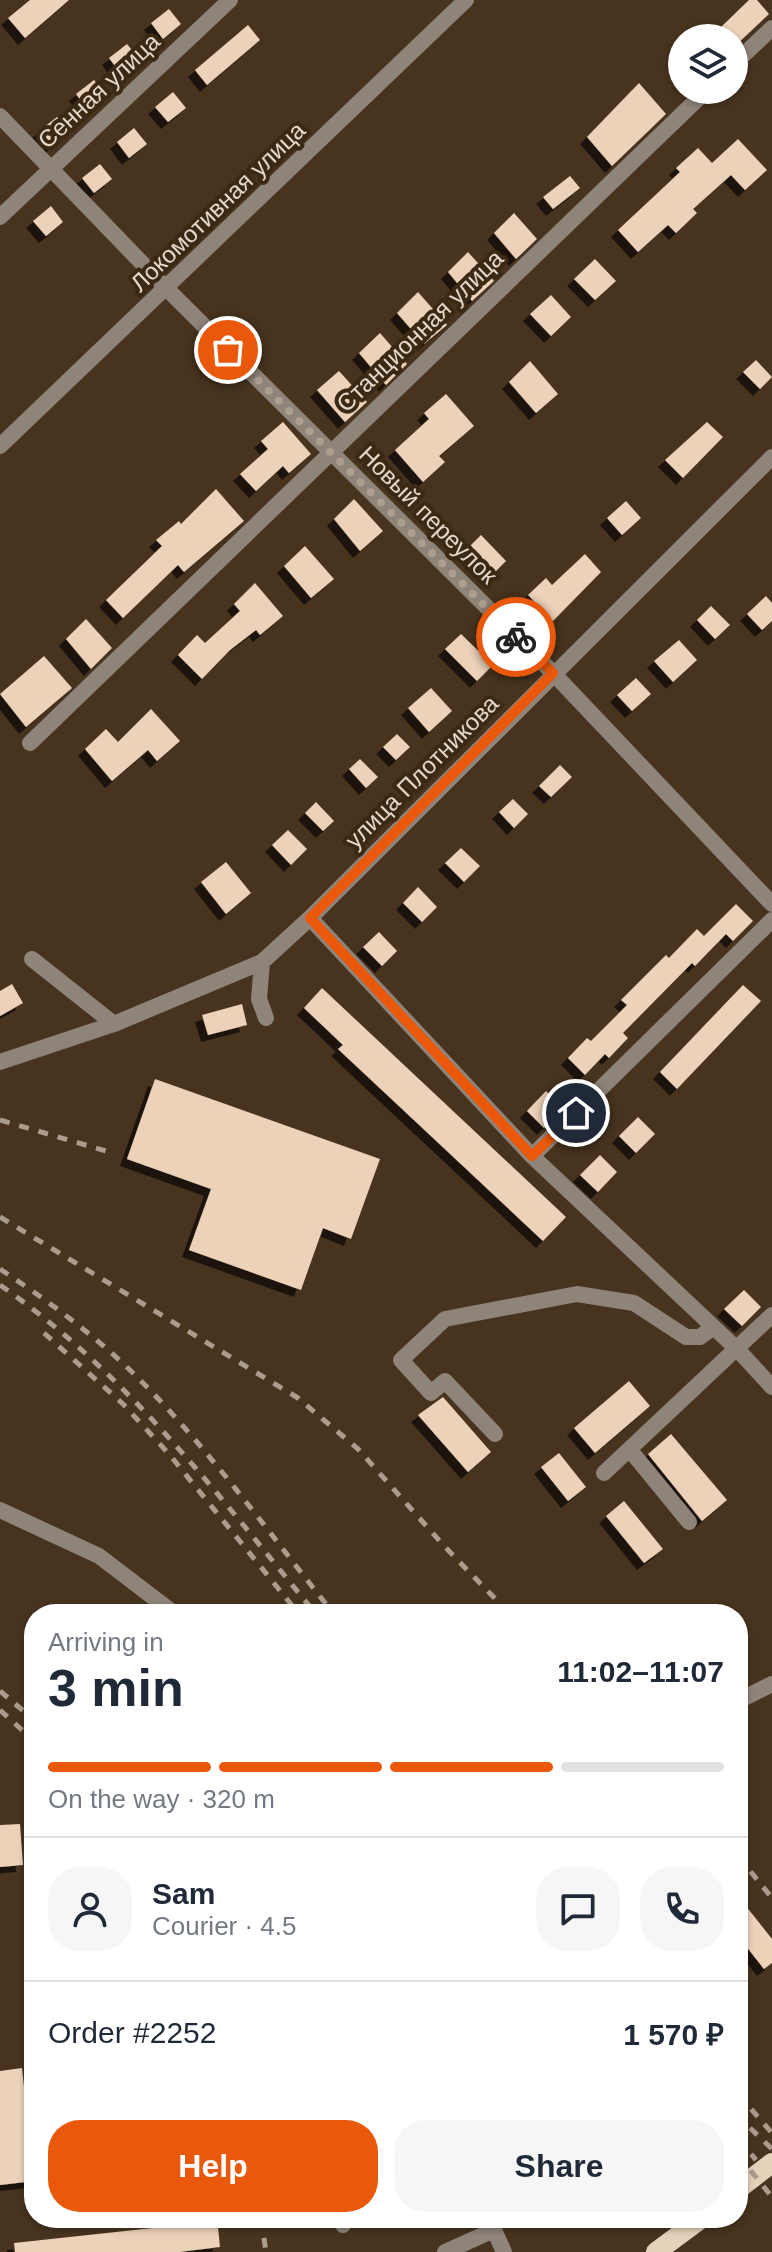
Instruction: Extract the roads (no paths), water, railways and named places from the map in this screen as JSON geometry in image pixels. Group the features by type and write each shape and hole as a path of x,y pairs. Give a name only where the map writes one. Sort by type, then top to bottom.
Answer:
{"main road":[{"path":"748,2181 772,2163"},
{"path":"656,2252 688,2228"}],"street":[{"name":"Сенная улица","path":"0,217 230,0"},
{"name":"Локомотивная улица","path":"0,446 466,0"},
{"path":"748,51 772,28"},
{"name":"Станционная улица","path":"30,743 330,450 692,104"},
{"name":"Новый переулок","path":"0,116 167,289 553,673 772,904"},
{"name":"улица Плотникова","path":"1,1063 114,1024 262,962 310,918 772,457"},
{"path":"310,918 532,1156 738,1350 772,1387"},
{"path":"532,1156 772,920"},
{"path":"32,959 114,1024"},
{"path":"262,962 259,999 266,1018"},
{"path":"495,1434 445,1381 431,1393 401,1360 445,1319 577,1294 634,1303 686,1337 700,1337 712,1328"},
{"path":"604,1473 772,1315"},
{"path":"630,1450 689,1522"},
{"path":"0,1510 99,1556 162,1604"},
{"path":"748,1696 772,1684"},
{"path":"445,2252 487,2228"},
{"path":"495,2228 504,2252"}],"railway":[{"path":"0,1120 113,1153"},
{"path":"0,1217 298,1398 358,1449 500,1604"},
{"path":"0,1269 74,1322 143,1383 218,1467 326,1604"},
{"path":"0,1285 47,1320 131,1397 207,1481 308,1604"},
{"path":"44,1333 123,1404 169,1454 291,1604"},
{"path":"0,1691 24,1711"},
{"path":"0,1710 24,1732"},
{"path":"748,1868 772,1898"},
{"path":"748,2105 772,2133"},
{"path":"750,2128 772,2149"},
{"path":"748,2151 756,2160"},
{"path":"748,2167 772,2197"},
{"path":"262,2228 266,2252"}]}
